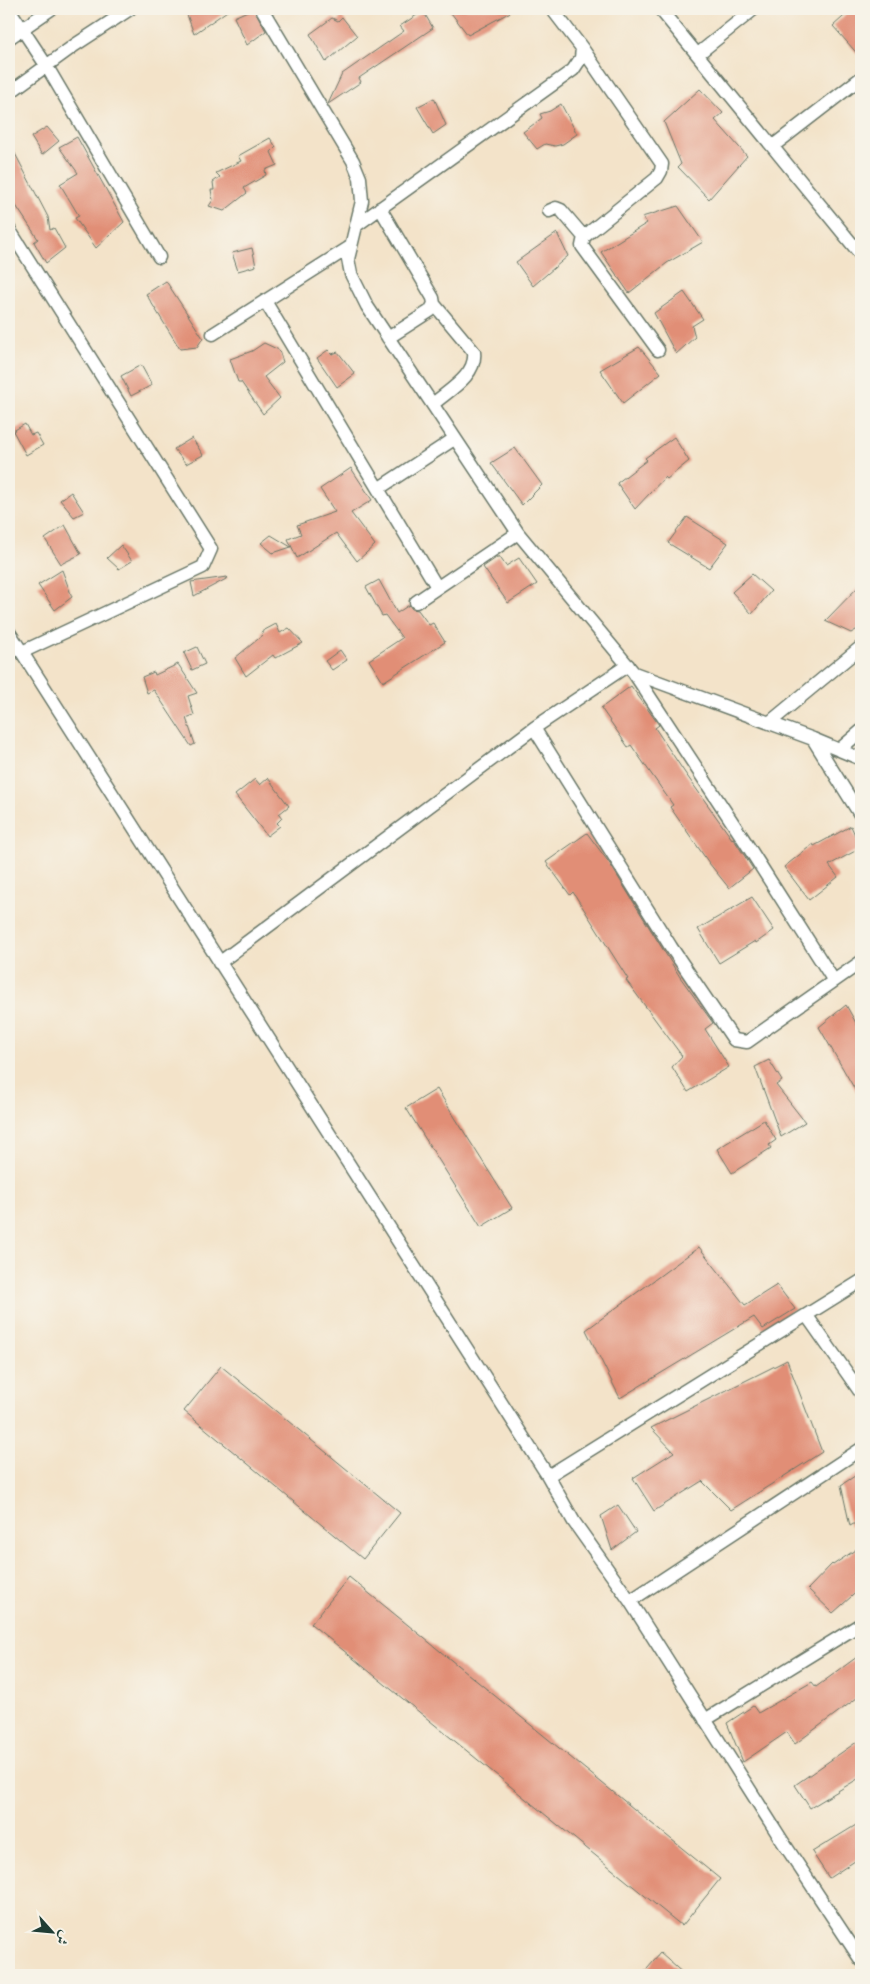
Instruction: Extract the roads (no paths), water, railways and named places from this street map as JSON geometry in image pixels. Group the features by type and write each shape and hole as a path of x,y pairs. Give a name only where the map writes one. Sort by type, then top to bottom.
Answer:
{"street":[{"path":"9,9 46,65 159,257"},
{"path":"9,38 51,9"},
{"path":"9,93 111,14 130,9"},
{"path":"262,9 353,161 360,178 362,201 348,259 351,274 367,306 518,533 631,669 834,981"},
{"path":"552,9 582,48 662,164 657,178 584,237 582,246 658,350"},
{"path":"660,9 772,146 856,240 861,255"},
{"path":"698,54 754,9"},
{"path":"357,224 573,70 581,58 582,48"},
{"path":"772,146 861,78"},
{"path":"380,208 434,304 474,352 475,361 471,370 433,404"},
{"path":"549,210 556,208 561,210 584,237"},
{"path":"9,229 211,550 203,567 22,652"},
{"path":"213,334 350,246"},
{"path":"265,301 437,587"},
{"path":"388,338 430,311 434,304"},
{"path":"378,489 454,439"},
{"path":"416,602 518,533"},
{"path":"9,632 548,1476 574,1522 630,1601 781,1839 861,1960"},
{"path":"769,723 861,647"},
{"path":"219,963 534,728 631,669"},
{"path":"631,669 861,759"},
{"path":"534,728 671,947 734,1040 747,1042 861,962"},
{"path":"840,750 861,731"},
{"path":"813,739 861,816"},
{"path":"548,1476 861,1281"},
{"path":"807,1316 861,1393"},
{"path":"630,1601 861,1449"},
{"path":"705,1720 861,1624"}]}
